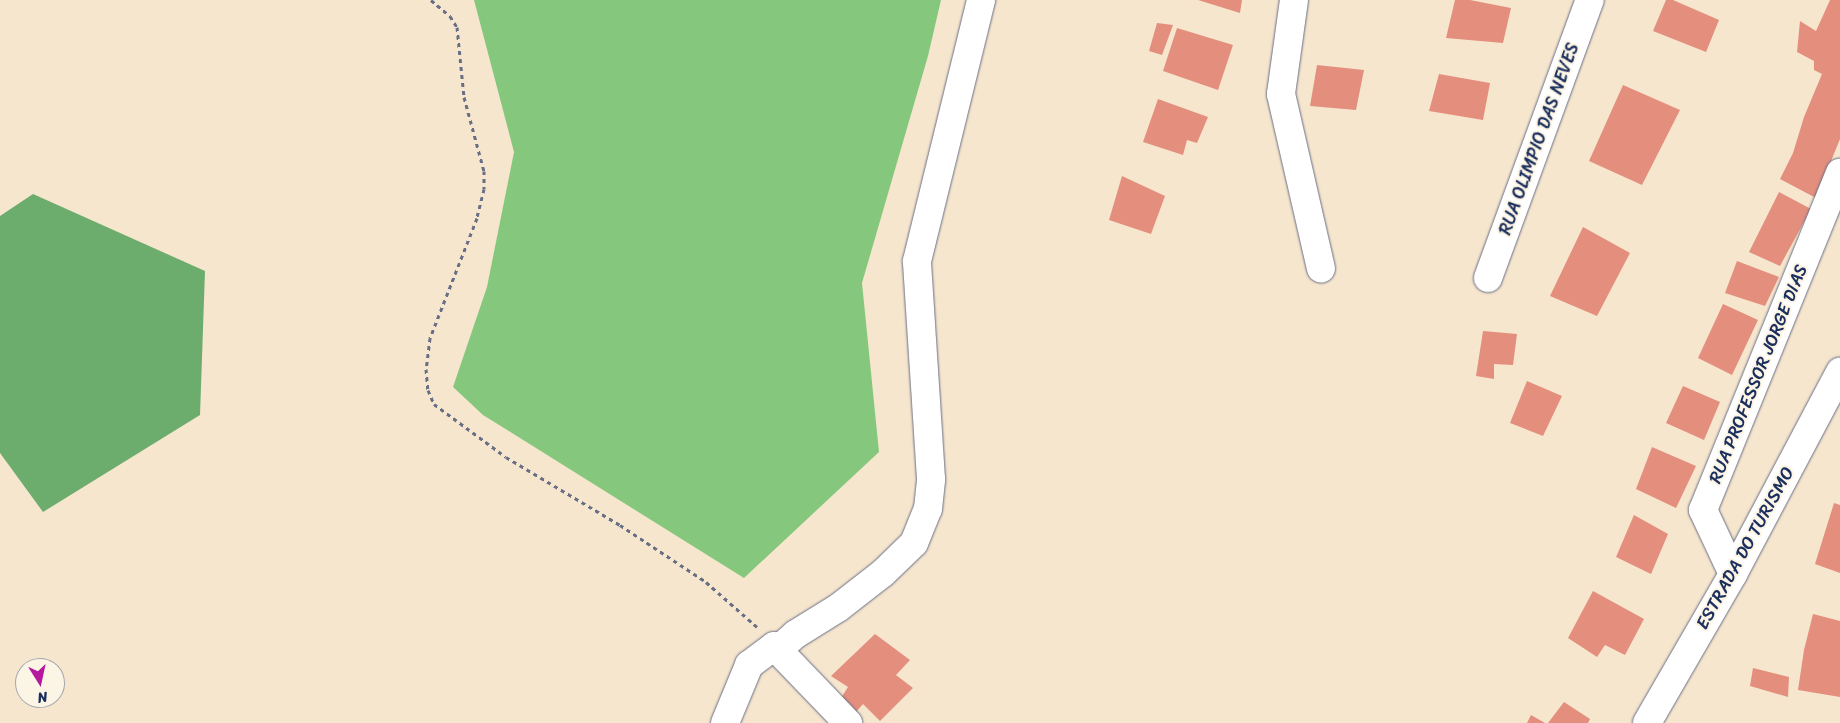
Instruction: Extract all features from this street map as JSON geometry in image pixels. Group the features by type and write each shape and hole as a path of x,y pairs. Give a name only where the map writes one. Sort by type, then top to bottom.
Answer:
{"street":[{"path":"725,723 749,665 838,608 883,573 914,543 928,509 931,479 917,261 981,0"},
{"path":"1294,0 1282,94 1321,268"},
{"name":"RUA OLIMPIO DAS NEVES","path":"1488,278 1590,0"},
{"name":"RUA PROFESSOR JORGE DIAS","path":"1734,574 1703,510 1840,173"},
{"name":"ESTRADA DO TURISMO","path":"1647,723 1734,574 1840,372"},
{"path":"776,648 848,723"}],"path":[{"path":"431,0 450,16 457,27 464,96 484,171 484,189 477,218 430,338 426,369 428,390 434,404 506,456 620,525 706,582 748,617 776,648"}],"green space":[{"path":"474,0 941,0 928,56 862,283 879,452 744,578 483,415 453,387 487,287 514,152"},
{"path":"33,194 205,271 200,415 43,512 0,453 0,216"}],"building":[{"path":"1198,0 1242,0 1240,13"},
{"path":"1455,0 1470,0 1511,8 1503,43 1446,38"},
{"path":"1666,0 1673,0 1719,20 1706,52 1653,31"},
{"path":"1830,0 1840,0 1840,139 1816,198 1780,179 1793,153 1804,117 1822,74 1814,70 1814,61 1797,52 1800,21 1816,31"},
{"path":"1157,23 1173,25 1162,55 1149,51"},
{"path":"1177,28 1233,45 1218,90 1163,71"},
{"path":"1317,65 1364,70 1356,110 1310,106"},
{"path":"1439,74 1490,83 1483,120 1429,111"},
{"path":"1623,85 1680,110 1642,185 1589,161"},
{"path":"1158,99 1208,117 1197,143 1187,140 1183,155 1143,142"},
{"path":"1122,176 1165,196 1151,234 1109,220"},
{"path":"1779,192 1811,209 1780,266 1749,252"},
{"path":"1583,227 1630,253 1597,316 1550,296"},
{"path":"1737,261 1779,277 1765,306 1725,293"},
{"path":"1723,304 1758,320 1732,375 1698,358"},
{"path":"1483,331 1517,334 1513,365 1494,364 1494,379 1476,376"},
{"path":"1527,381 1562,396 1543,436 1510,423"},
{"path":"1683,386 1720,402 1704,440 1666,423"},
{"path":"1652,447 1696,466 1676,508 1636,489"},
{"path":"1834,503 1840,505 1840,573 1815,564"},
{"path":"1634,515 1668,534 1651,574 1616,557"},
{"path":"1593,591 1644,619 1625,655 1605,645 1597,657 1568,638"},
{"path":"1813,614 1840,621 1840,697 1798,690 1804,650"},
{"path":"875,634 910,660 896,675 913,688 880,721 863,704 856,712 841,698 848,687 831,676"},
{"path":"1753,668 1789,677 1788,697 1750,686"},
{"path":"1564,702 1590,719 1588,723 1548,723"},
{"path":"1531,715 1545,723 1527,723"}]}
